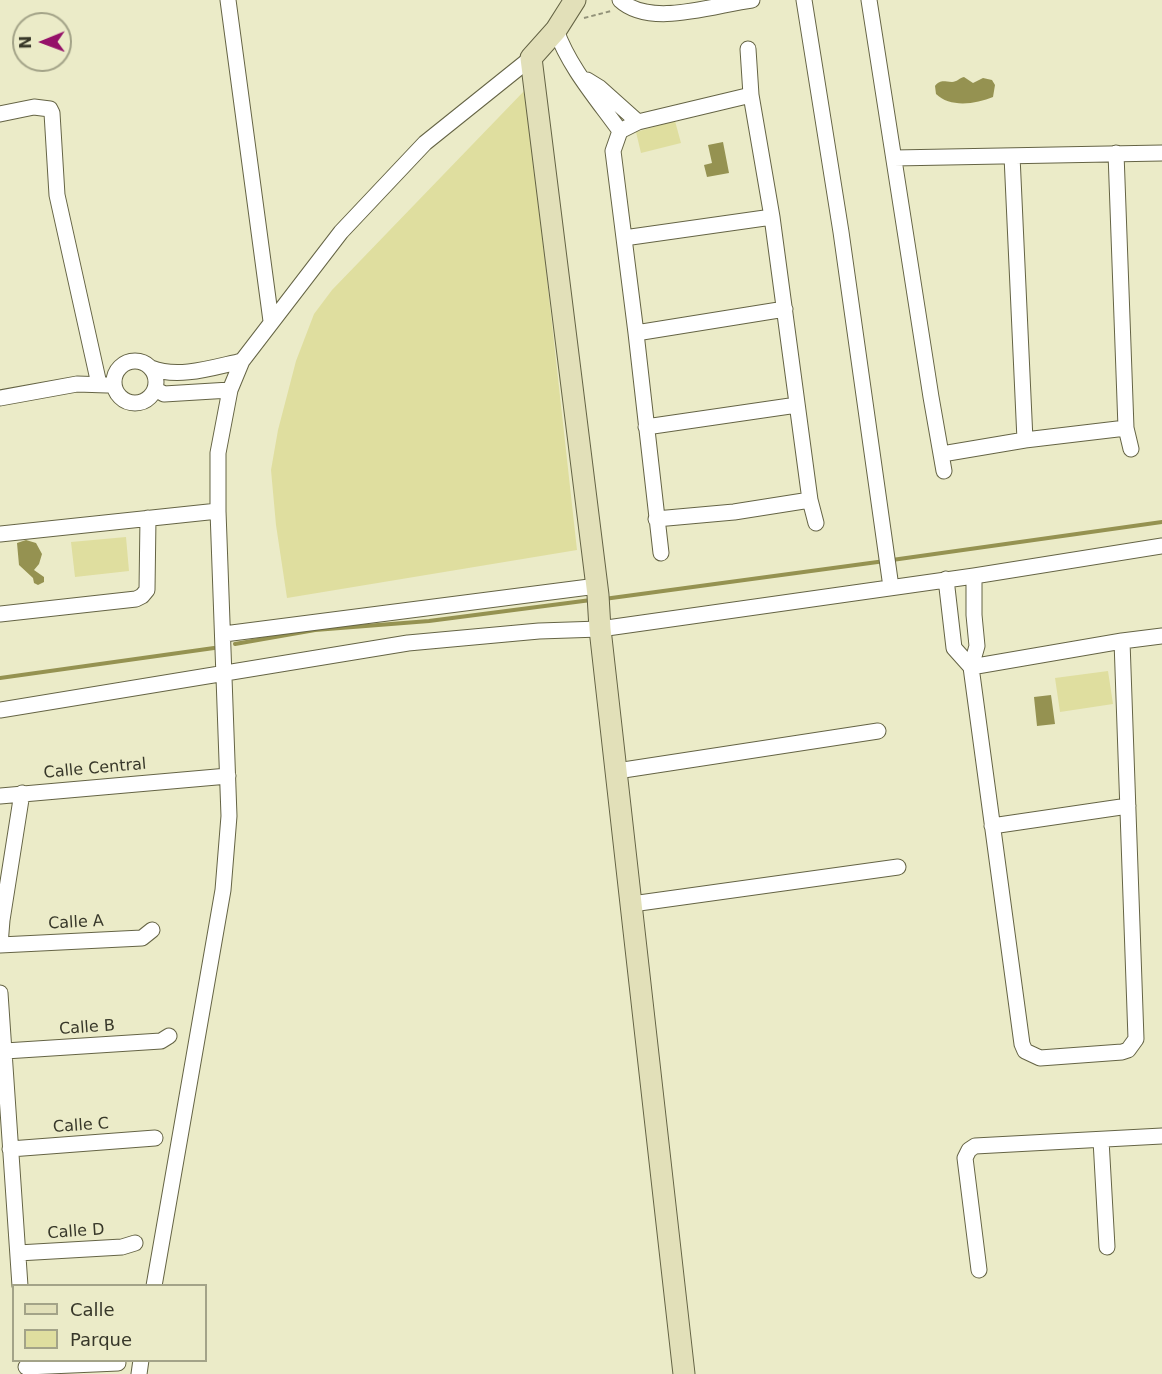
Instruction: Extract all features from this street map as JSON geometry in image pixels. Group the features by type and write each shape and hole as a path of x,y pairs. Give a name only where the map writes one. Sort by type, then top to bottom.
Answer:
{"street":[{"path":"228,0 271,321"},
{"path":"154,1284 223,890 229,816 218,453 230,390 242,361 341,232 425,143 531,58 556,30 575,0"},
{"path":"626,4 640,12 668,15 752,0"},
{"path":"804,0 841,232 889,579"},
{"path":"869,0 944,471"},
{"path":"556,30 562,46 581,77 620,130"},
{"path":"748,49 752,95 772,218 810,500 816,523"},
{"path":"531,58 598,605 684,1374"},
{"path":"581,77 600,88 638,122"},
{"path":"661,553 613,152 620,130 638,122 752,95"},
{"path":"0,114 34,107 50,109 52,113 54,176 57,195 106,385 121,398 134,404 147,400 155,389 155,375 151,368"},
{"path":"1116,153 1126,428 1131,448"},
{"path":"894,158 1162,153"},
{"path":"1012,156 1024,440"},
{"path":"624,238 772,218"},
{"path":"636,333 785,309"},
{"path":"106,385 126,363 140,362 164,373 191,371 242,361"},
{"path":"191,371 193,392"},
{"path":"0,398 77,384 106,385"},
{"path":"155,389 164,394 230,390"},
{"path":"646,427 797,405"},
{"path":"942,454 1024,440 1126,428"},
{"path":"656,519 734,512 810,500"},
{"path":"0,534 218,512"},
{"path":"0,614 136,599 142,596 147,590 148,518"},
{"path":"224,634 598,605 889,579 946,579 1162,546"},
{"path":"974,576 977,646 971,667 1022,1044 1021,1053 1040,1058 1122,1052 1128,1050 1136,1039 1122,641"},
{"path":"946,579 954,648 971,667"},
{"path":"0,710 408,643 539,631 598,605"},
{"path":"971,667 1162,636"},
{"path":"617,771 878,731"},
{"name":"Calle Central","path":"0,796 228,776"},
{"path":"0,945 22,794"},
{"path":"992,826 1128,806"},
{"path":"632,904 898,867"},
{"name":"Calle A","path":"0,945 142,938 152,930"},
{"path":"0,993 20,1284"},
{"name":"Calle B","path":"5,1051 161,1041 169,1036"},
{"path":"980,1270 965,1158 969,1150 975,1146 1162,1136"},
{"name":"Calle C","path":"10,1149 155,1138"},
{"path":"1101,1140 1107,1247"},
{"name":"Calle D","path":"18,1253 122,1247 135,1243"},
{"path":"26,1367 118,1363"}],"path":[{"path":"556,30 626,4"}],"green space":[{"path":"526,89 577,550 287,598 276,525 271,470 278,430 296,361 314,314 332,290"},
{"path":"675,121 681,143 641,153 636,132"},
{"path":"126,537 129,571 75,577 71,542"},
{"path":"1108,671 1113,704 1060,712 1055,678"}],"shaded area":[{"path":"964,77 973,83 983,78 992,80 995,85 993,97 956,103 936,94 935,86 939,82 954,82"},
{"path":"723,142 729,173 707,177 704,165 712,163 708,145"},
{"path":"26,540 36,543 42,554 34,570 44,577 44,582 38,585 19,565 17,543"},
{"path":"1051,695 1055,724 1037,726 1034,697"}],"waterway":[{"path":"892,560 1162,522"},
{"path":"604,599 885,561"},
{"path":"235,644 315,630 429,621 591,600"},
{"path":"0,678 214,648"}]}
